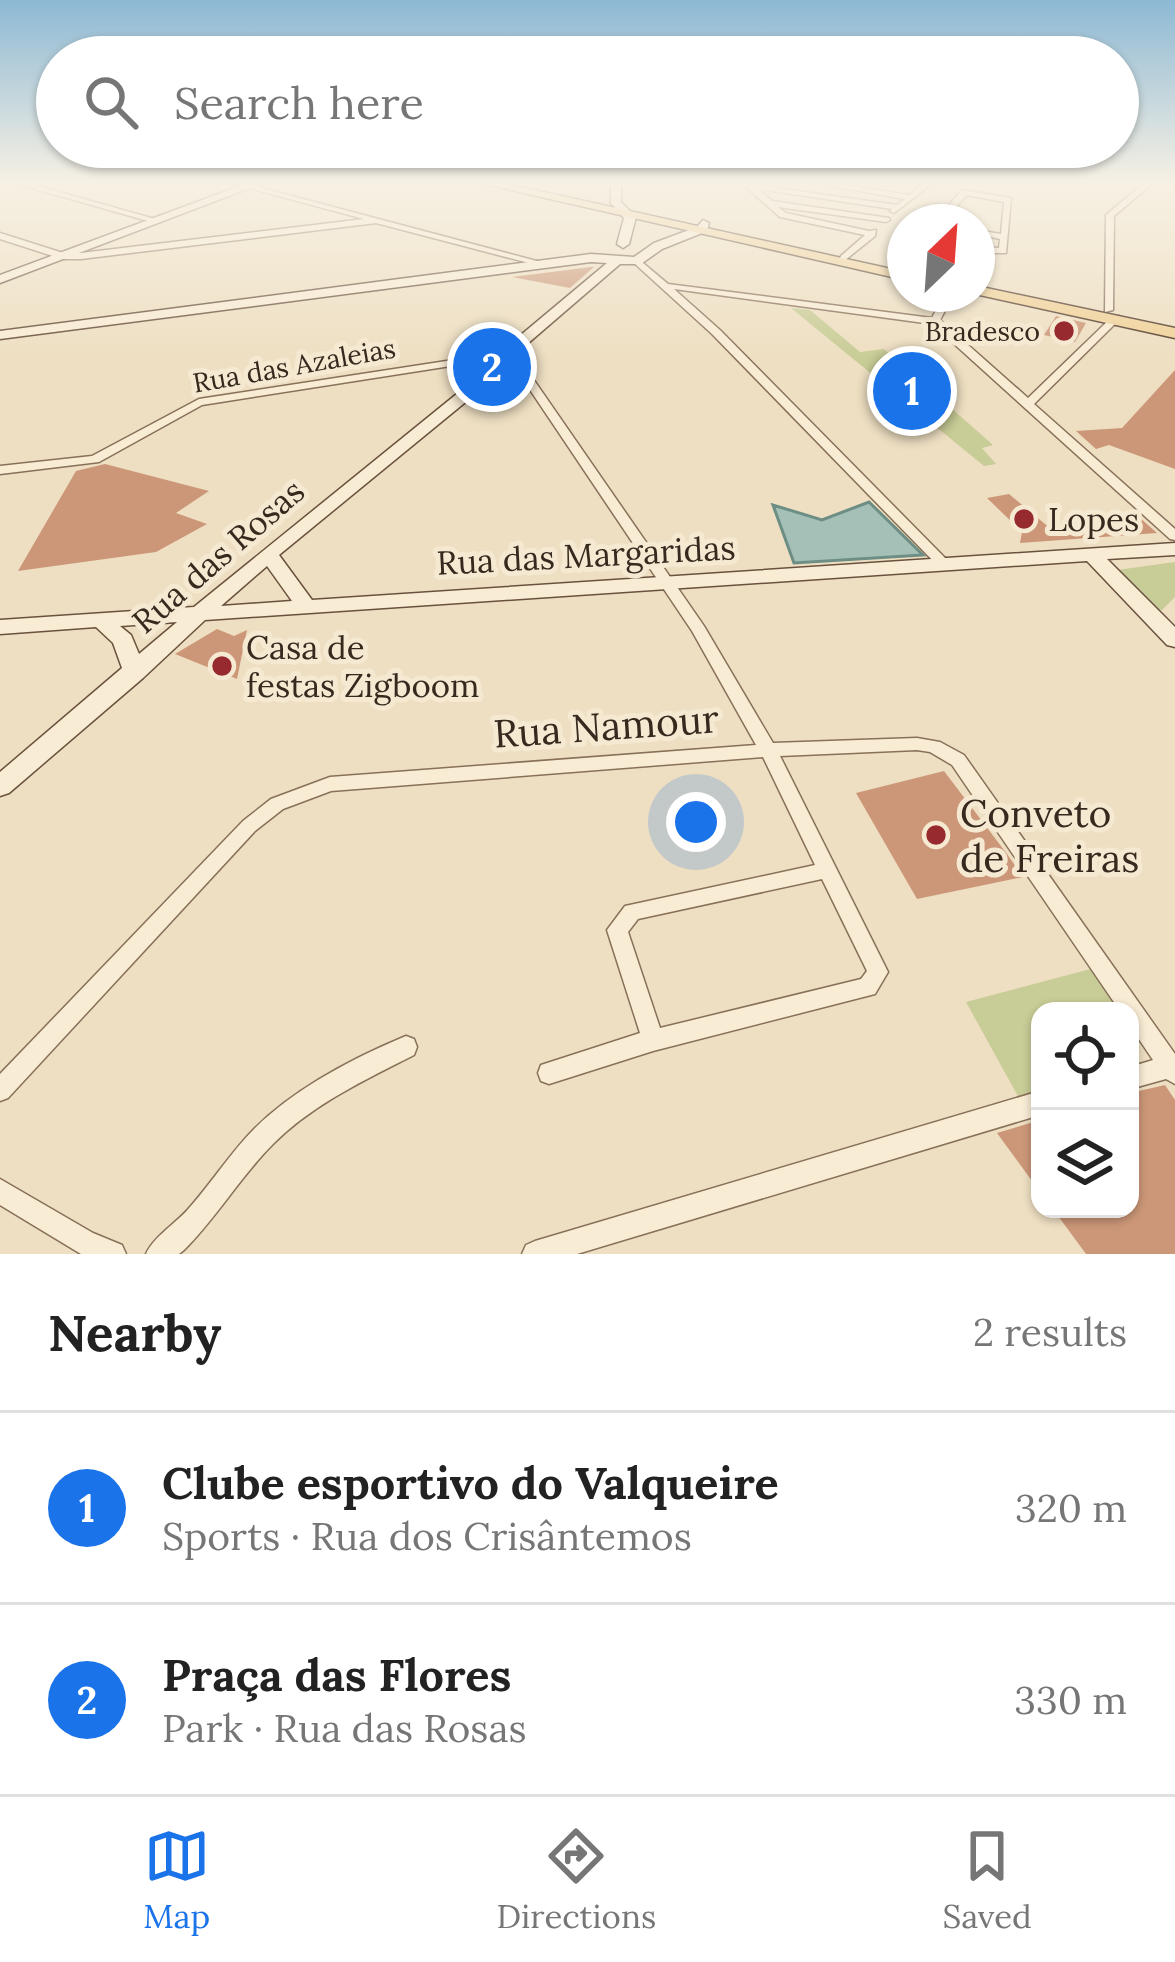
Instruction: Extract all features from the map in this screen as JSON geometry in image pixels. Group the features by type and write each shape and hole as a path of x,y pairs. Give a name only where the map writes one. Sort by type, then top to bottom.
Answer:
{"main road":[{"path":"770,242 887,269"},
{"path":"771,242 887,269"},
{"path":"995,291 1175,330"}],"street":[{"path":"17,242 57,254 175,242"},
{"path":"0,275 91,242"},
{"path":"459,242 544,264"},
{"path":"638,261 669,242"},
{"path":"844,258 862,242"},
{"path":"1030,403 1112,314 1111,242"},
{"path":"610,259 607,247 623,244 649,251"},
{"path":"508,353 610,259"},
{"path":"0,334 544,264 638,261 669,286 945,565"},
{"path":"669,286 935,321 1175,536"},
{"path":"935,321 940,312"},
{"path":"524,372 507,380 483,381 467,375 466,361 484,353 508,353 526,363 524,372 670,584 768,750 824,871 877,964 876,980 860,989 652,1040 549,1073"},
{"name":"Rua das Azaleias","path":"0,470 95,459 199,402 466,361"},
{"name":"Rua das Rosas","path":"0,786 268,554 483,381"},
{"name":"Rua das Margaridas","path":"0,627 1175,549"},
{"path":"268,554 307,608"},
{"path":"1093,556 1175,640"},
{"path":"101,620 123,640 135,673"},
{"name":"Rua Namour","path":"0,1090 250,826 302,791 330,784 768,750 917,744 948,752 1174,1068"},
{"path":"652,1040 617,930 621,920 632,911 824,871"},
{"path":"159,1254 193,1226 260,1139 286,1115 406,1047"},
{"path":"1139,1076 1174,1068"},
{"path":"535,1254 1031,1105"},
{"path":"0,1191 85,1243 113,1254"}],"green space":[{"path":"791,308 810,310 860,352 884,349 993,445 982,448 996,464 984,466"},
{"path":"1175,562 1175,597 1162,610 1153,609 1117,570"},
{"path":"1098,967 1120,1002 1031,1002 1031,1097 1020,1100 966,1002"}],"water":[{"path":"869,502 923,555 794,563 773,505 822,520"}],"building":[{"path":"591,267 570,288 512,277"},
{"name":"Bradesco","path":"1056,316 1086,323 1075,342 1044,335"},
{"path":"1175,370 1175,469 1109,445 1096,449 1076,431 1122,428"},
{"path":"105,464 209,491 176,513 207,524 156,552 18,571 76,471"},
{"path":"1009,494 1051,529 1139,517 1157,533 1020,543 1022,532 987,498"},
{"name":"Casa de festas Zigboom","path":"217,629 234,636 247,630 237,679 175,654"},
{"name":"Conveto de Freiras","path":"944,771 1023,877 917,899 856,793"},
{"path":"1165,1085 1175,1100 1175,1254 1086,1254 1060,1218 1139,1218 1139,1091"},
{"path":"1031,1123 1031,1180 997,1133"}],"place":[{"name":"Bradesco","path":"1064,331"},
{"name":"Praça das Flores","path":"492,367"},
{"name":"Clube esportivo do Valqueire","path":"912,391"},
{"name":"Lopes","path":"1024,519"},
{"name":"Casa de festas Zigboom","path":"222,666"},
{"name":"Conveto de Freiras","path":"936,835"}]}
